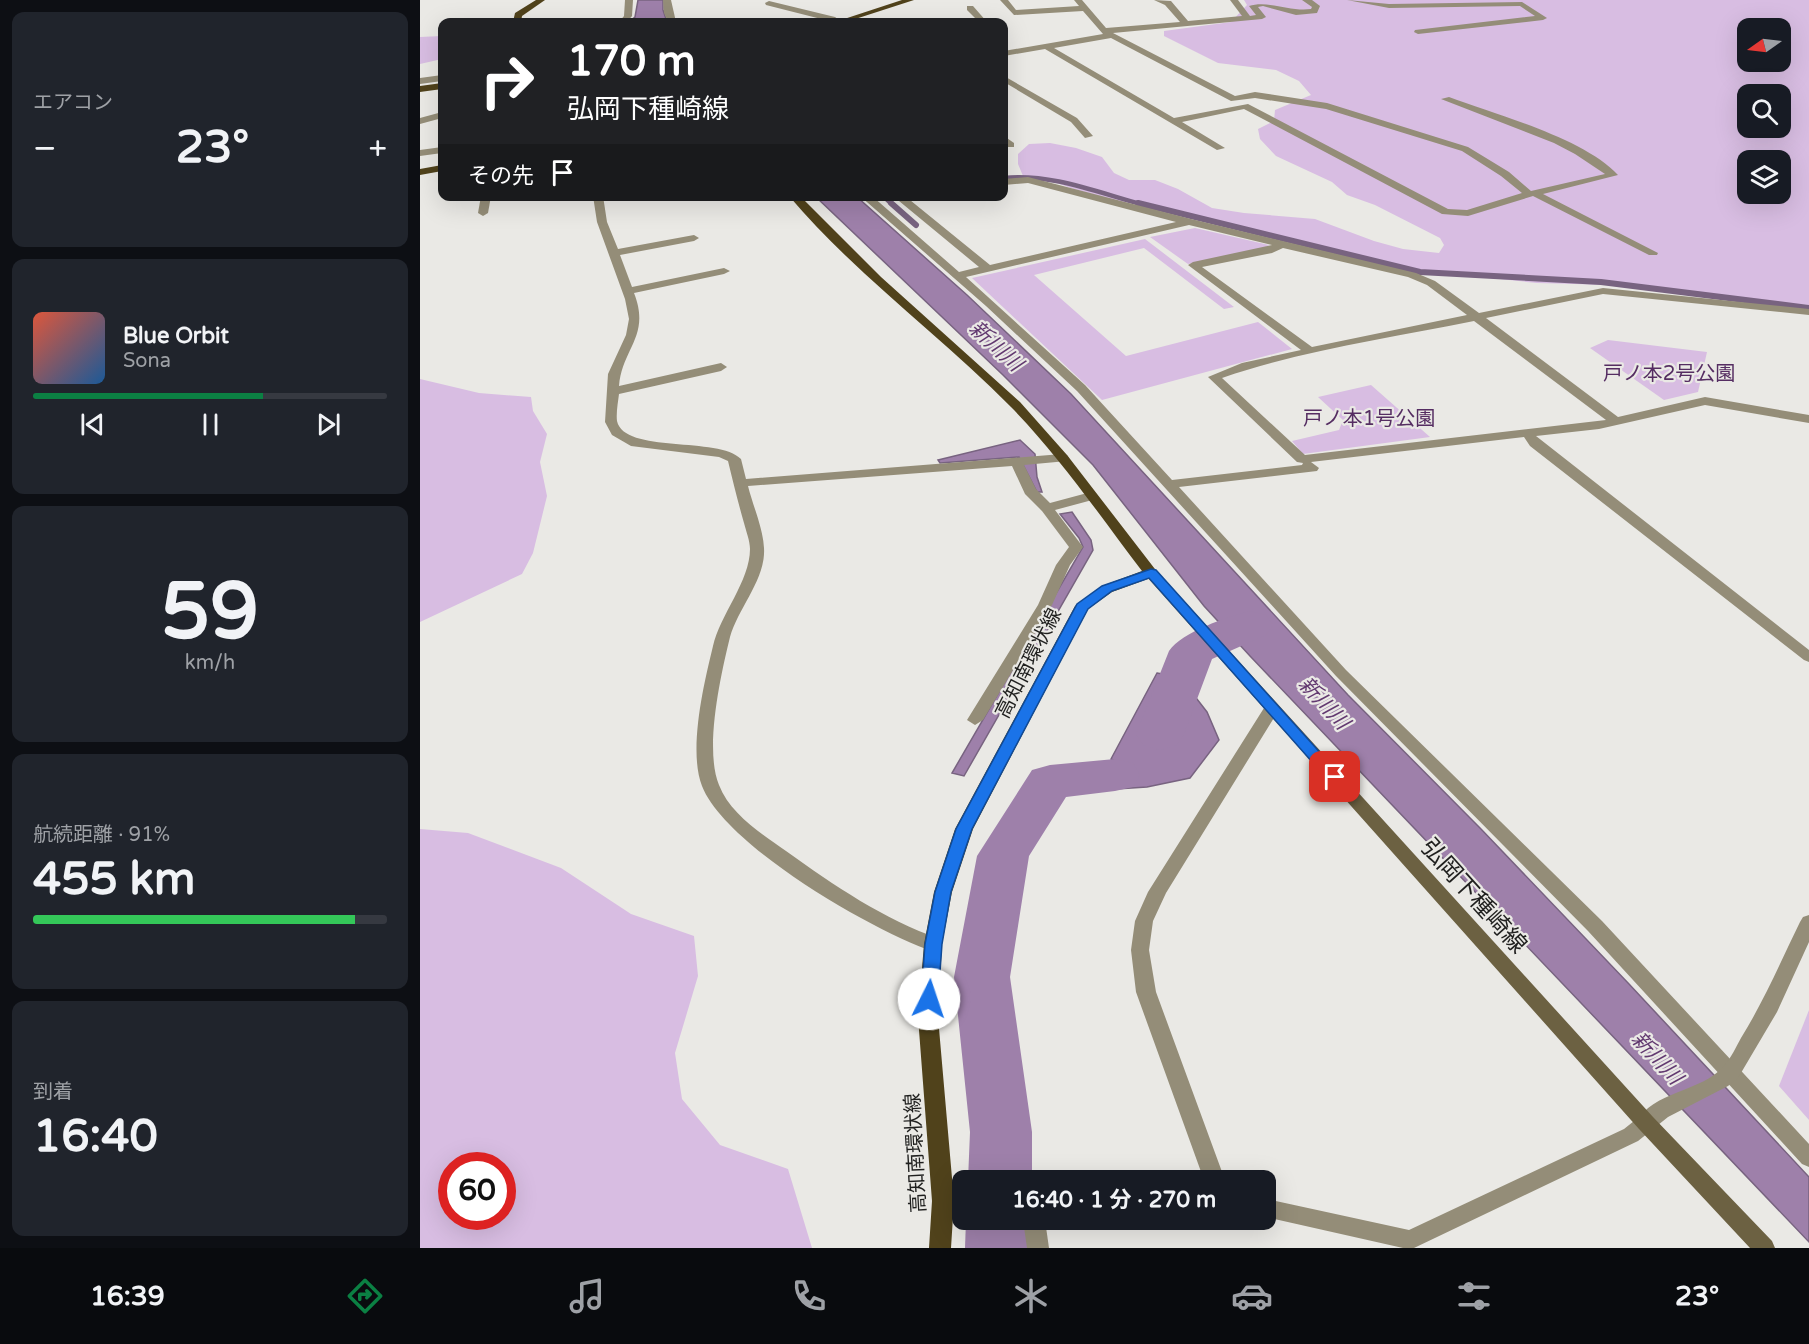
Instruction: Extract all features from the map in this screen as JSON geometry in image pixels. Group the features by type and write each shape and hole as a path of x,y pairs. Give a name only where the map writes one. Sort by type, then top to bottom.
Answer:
{"main road":[{"path":"518,18 518,15 541,0"},
{"path":"852,18 910,0"},
{"path":"420,89 438,87"},
{"path":"420,172 438,169"},
{"path":"799,201 878,279 1016,405 1062,458 1151,573"},
{"name":"高知南環状線","path":"952,1194 928,1017 933,944 943,892 964,829 1082,606 1107,589 1151,573"},
{"name":"弘岡下種崎線","path":"1151,573 1272,708 1654,1117 1764,1248"},
{"name":"高知南環状線","path":"940,1248 952,1205"}],"street":[{"path":"626,18 629,0"},
{"path":"667,0 670,18"},
{"path":"1004,0 1014,13 1084,8"},
{"path":"1078,0 1108,33 1234,99 1255,95 1327,106 1465,149 1532,193 1653,253"},
{"path":"1158,0 1168,3 1186,24"},
{"path":"1234,0 1247,17"},
{"path":"1008,51 1046,46 1108,33 1262,17 1254,6 1262,2 1273,3 1288,11 1299,13 1314,11 1316,6 1306,0"},
{"path":"1351,0 1389,6 1522,4 1543,18 1418,32"},
{"path":"769,3 828,18"},
{"path":"970,8 979,18"},
{"path":"1046,46 1220,148"},
{"path":"420,81 438,79"},
{"path":"1008,81 1074,120 1088,136"},
{"path":"1174,121 1245,106 1446,212 1468,213 1532,193 1612,175 1603,166 1557,142 1446,99"},
{"path":"420,121 438,117"},
{"path":"420,153 438,151"},
{"path":"1008,182 1028,180 1189,222 1412,275 1431,283 1616,421"},
{"path":"483,213 485,201"},
{"path":"599,201 602,222 628,291 635,319 632,335 615,374 611,422 617,432 636,443 722,453 734,459 757,548 757,562 725,631 704,743 709,784 737,824 840,900 903,934 933,944"},
{"path":"871,201 1081,388 1341,673 1595,926 1726,1076 1809,1158"},
{"path":"904,201 988,269"},
{"path":"956,276 1189,222"},
{"path":"613,253 694,238"},
{"path":"1281,244 1272,250 1193,265 1310,351"},
{"path":"628,291 724,271"},
{"path":"1168,484 1312,468 1214,377 1246,366 1603,291 1809,312"},
{"path":"614,391 721,367"},
{"path":"1302,459 1599,425 1705,401 1809,419"},
{"path":"1527,433 1535,443 1809,657"},
{"path":"740,483 1062,458"},
{"path":"975,720 1045,605 1063,565 1076,547 1047,508 1030,491 1017,461"},
{"path":"1047,508 1091,496"},
{"path":"1210,1170 1146,992 1140,950 1144,921 1157,891 1272,708"},
{"path":"1276,1210 1411,1244 1631,1135 1654,1117 1726,1076 1767,1012 1809,922"},
{"path":"1035,1230 1038,1248"}],"green space":[{"path":"1244,0 1809,0 1809,305 1731,301 1693,291 1537,283 1393,268 1288,239 1211,222 1186,212 1098,198 1046,179 1023,176 1018,164 1018,154 1029,144 1050,143 1076,148 1102,157 1114,173 1129,180 1155,180 1178,189 1212,208 1315,219 1403,249 1439,253 1444,245 1440,238 1375,205 1347,195 1332,182 1276,156 1260,139 1258,129 1274,121 1275,110 1311,95 1299,81 1276,70 1218,63 1164,36 1164,31 1231,22 1247,5"},
{"path":"438,36 438,60 420,64 420,37"},
{"path":"1195,228 1269,245 1261,250 1188,264 1150,237"},
{"path":"1145,239 1234,307 1224,309 1144,248 1034,275 1126,356 1258,322 1292,349 1102,400 972,278"},
{"name":"戸ノ本2号公園","path":"1608,340 1707,352 1698,392 1664,400 1590,348"},
{"path":"420,379 479,393 531,397 533,411 547,434 540,462 547,496 533,553 522,574 420,622"},
{"name":"戸ノ本1号公園","path":"1371,385 1430,437 1303,454 1292,441 1339,430 1343,420 1318,397"},
{"path":"420,829 468,833 561,868 631,914 694,936 698,976 675,1053 682,1099 720,1145 788,1169 812,1248 420,1248"},
{"path":"1809,1010 1809,1120 1779,1086"}],"water":[{"path":"638,0 663,0 666,18 635,17"},
{"name":"新川川","path":"820,201 861,201 967,295 1071,394 1348,695 1481,829 1809,1177 1809,1242 1250,656 1204,606 1093,465 1003,375"},
{"path":"1020,440 1035,454 1037,477 1042,492 1037,492 1019,457 940,463 938,460"},
{"path":"1072,512 1091,540 1093,550 964,776 952,773 1083,547 1079,538 1060,514"},
{"path":"1157,673 1189,679 1193,694 1207,712 1219,740 1190,778 1147,787 1055,793 1053,775 1117,767 1119,762 1111,759"}],"waterway":[{"path":"1008,178 1039,178 1057,181 1144,205"},
{"path":"889,201 893,205"},
{"path":"891,203 916,225"},
{"path":"1138,203 1420,272 1601,282 1809,308"},
{"path":"1160,734 1192,651 1250,625"},
{"path":"1000,1170 1001,1132 982,977 1003,856 1050,782 1115,775"},
{"path":"998,1248 999,1230"}],"route":[{"path":"929,999 933,944 943,892 964,829 999,767 1082,606 1107,589 1151,573 1335,777"}]}
